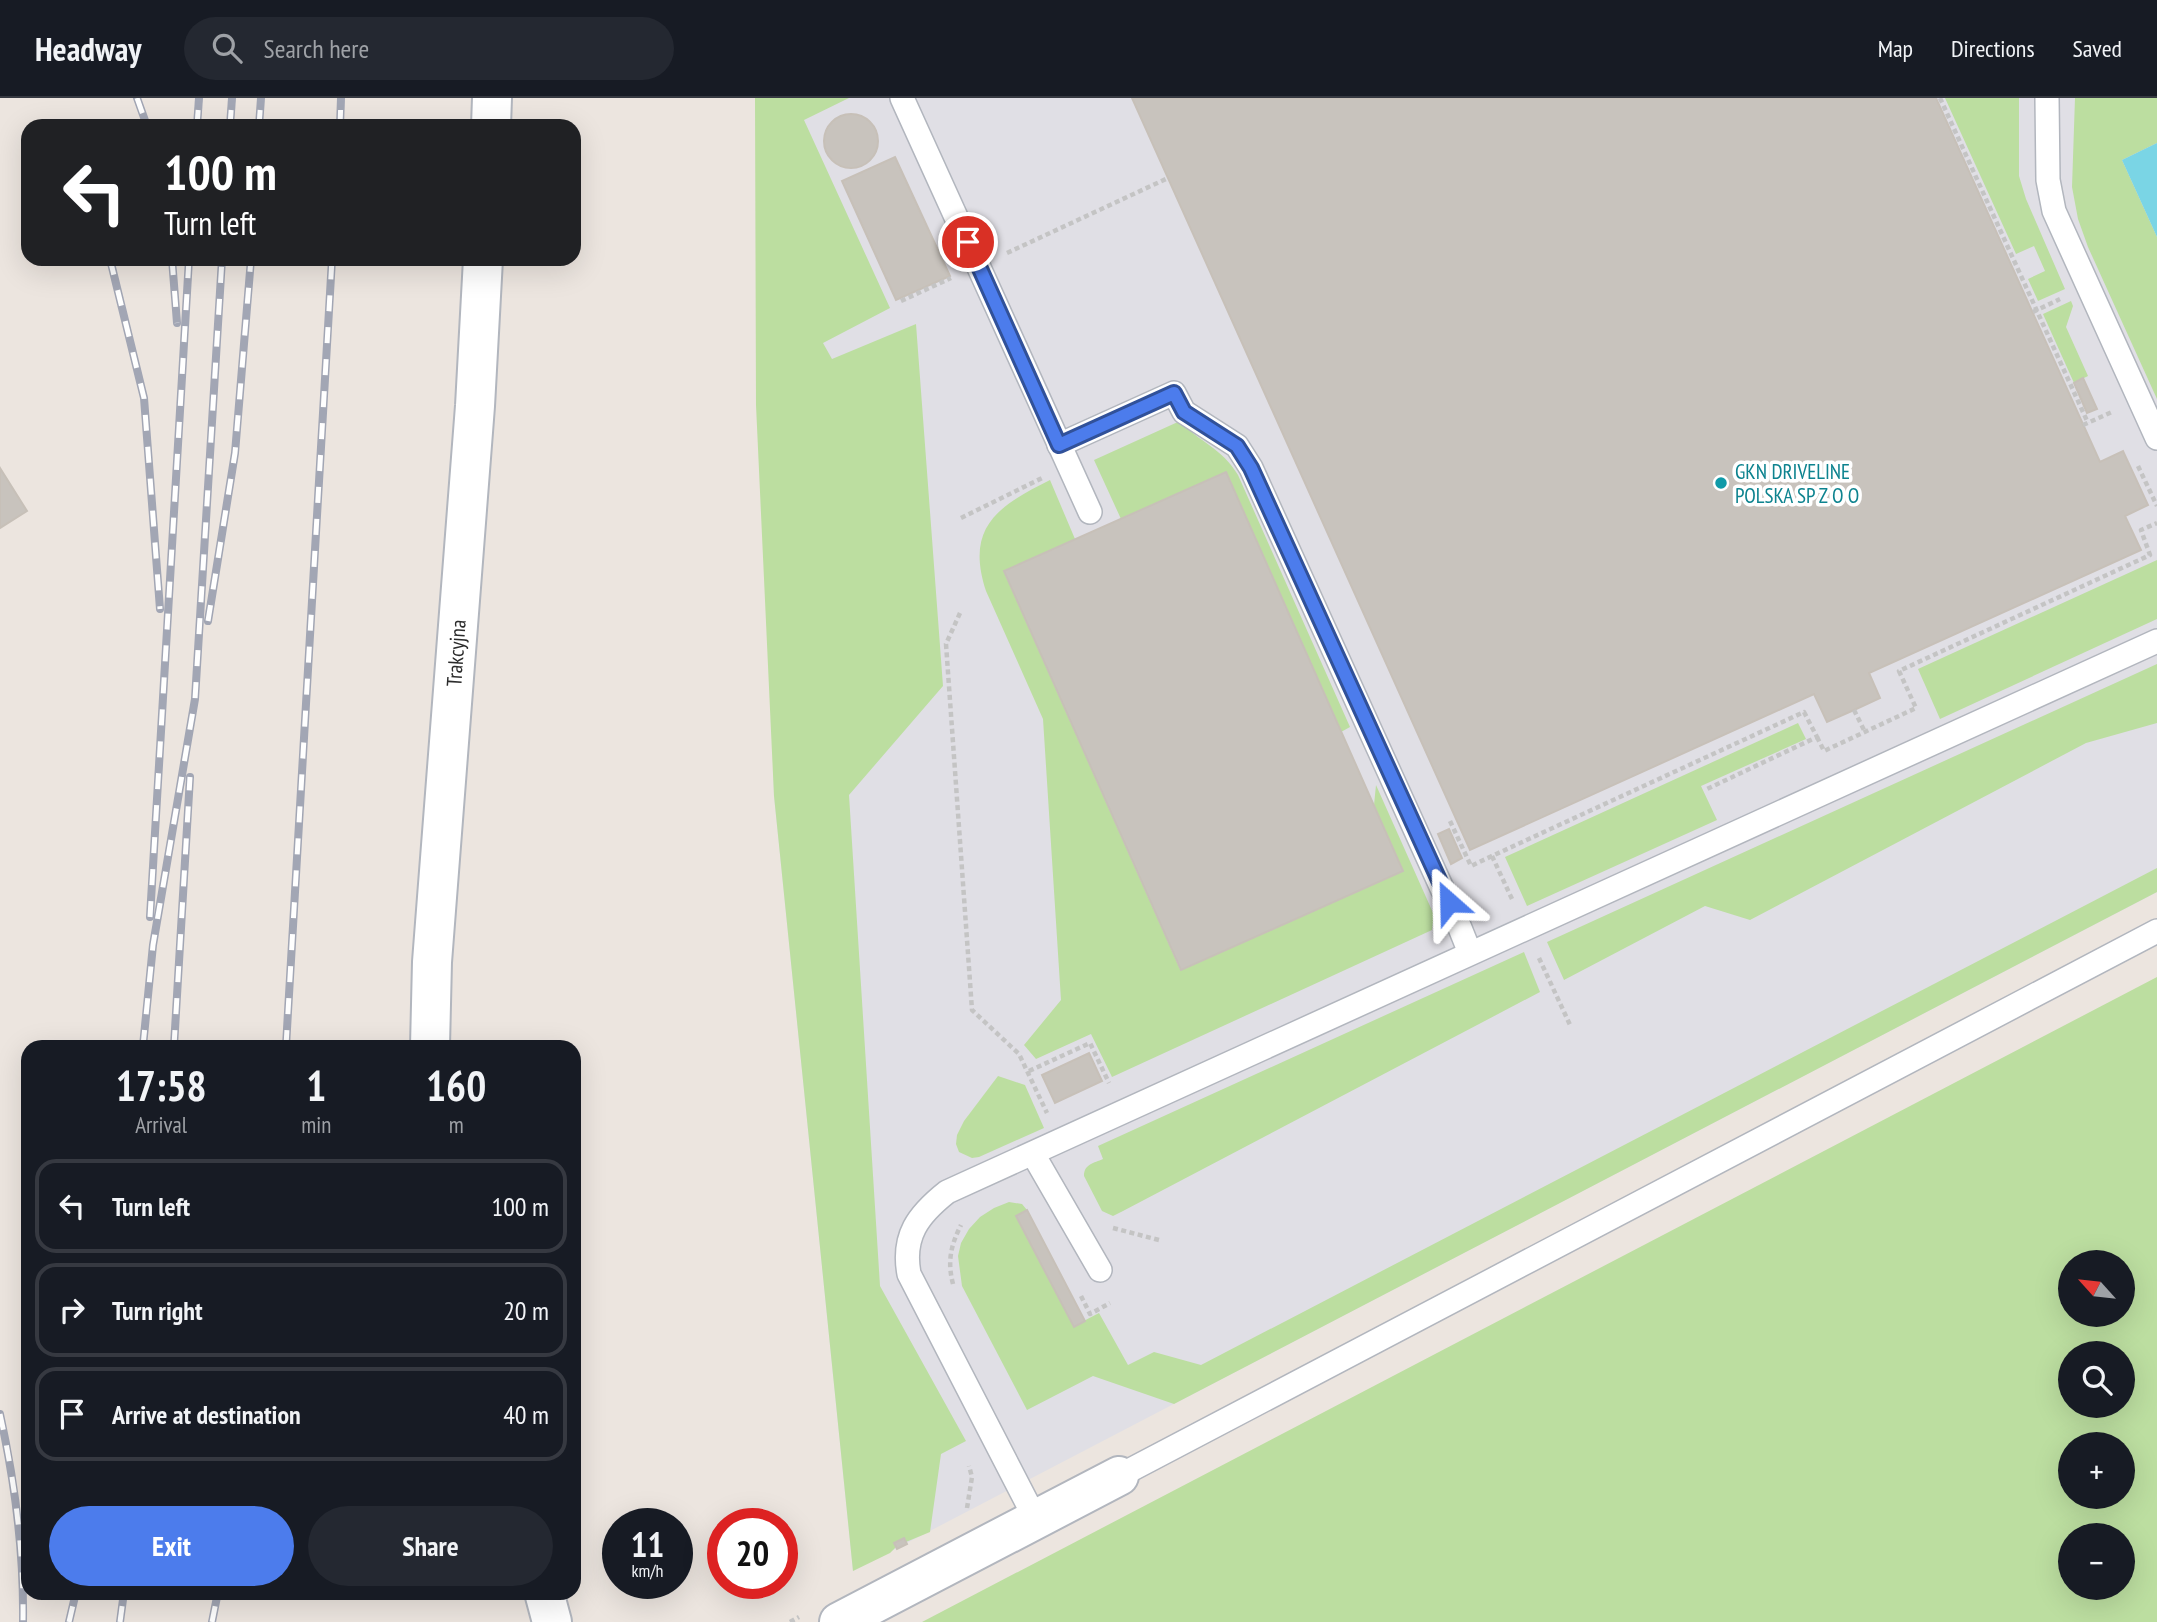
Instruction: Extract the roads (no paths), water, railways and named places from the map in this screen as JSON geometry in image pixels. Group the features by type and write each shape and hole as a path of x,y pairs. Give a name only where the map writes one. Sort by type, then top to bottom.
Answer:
{"street":[{"path":"491,119 492,98"},
{"name":"Trakcyjna","path":"430,1040 432,962 475,406 483,266"},
{"path":"839,1622 1119,1476"},
{"path":"546,1600 552,1622"}],"lane":[{"path":"902,98 1090,512"},
{"path":"2047,98 2048,180 2053,211 2157,438"},
{"path":"1059,445 1174,393 1184,412 1237,446 1251,468 1470,953"},
{"path":"1035,1520 909,1274 906,1256 908,1242 916,1224 932,1203 947,1192 2157,640"},
{"path":"1119,1476 2157,931"},
{"path":"1033,1154 1100,1270"}],"water":[{"path":"2157,143 2157,237 2122,160"}],"railway":[{"path":"137,98 144,119"},
{"path":"198,119 199,98"},
{"path":"230,119 232,98"},
{"path":"260,119 261,98"},
{"path":"340,119 341,98"},
{"path":"112,266 144,398 160,609"},
{"path":"173,266 177,323"},
{"path":"150,917 189,266"},
{"path":"144,1040 153,945 195,699 222,266"},
{"path":"208,621 235,453 250,266"},
{"path":"286,1040 332,266"},
{"path":"174,1040 190,777"},
{"path":"0,1414 18,1518 21,1557"},
{"path":"23,1600 23,1622"},
{"path":"69,1622 74,1600"},
{"path":"120,1622 123,1600"},
{"path":"212,1622 216,1600"}],"place":[{"name":"GKN DRIVELINE POLSKA SP Z O O","path":"1721,483"}]}
